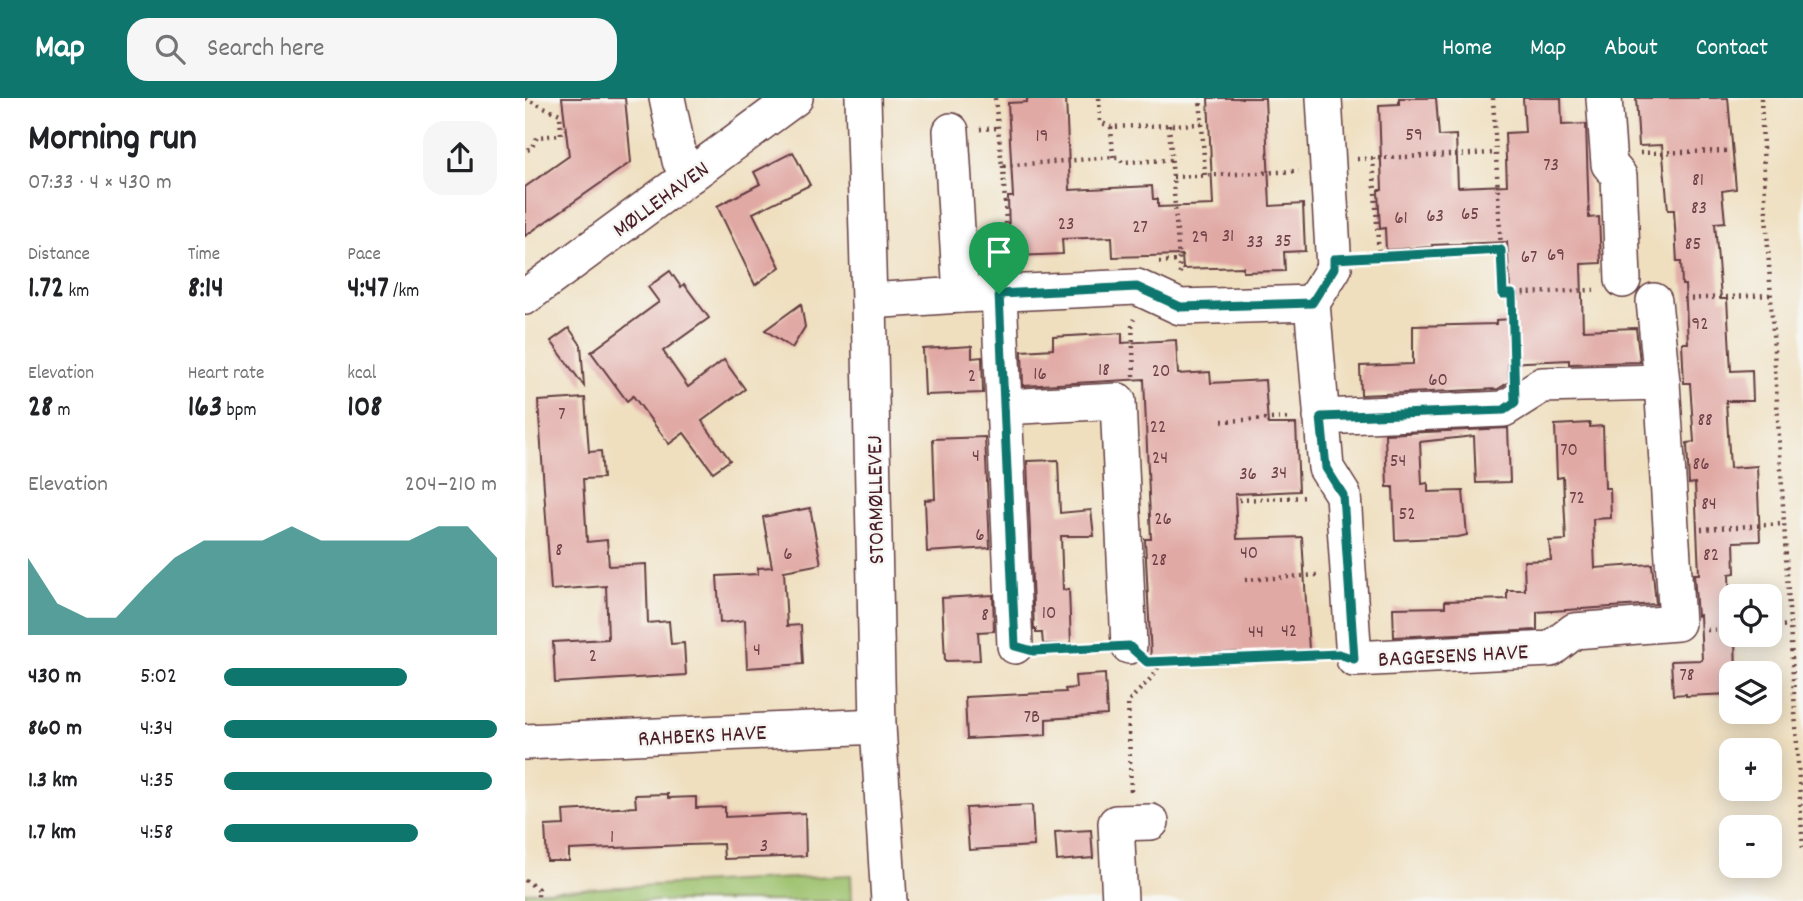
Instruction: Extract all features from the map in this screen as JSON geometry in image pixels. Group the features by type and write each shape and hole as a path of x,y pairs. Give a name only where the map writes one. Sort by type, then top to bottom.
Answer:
{"street":[{"path":"667,98 680,161 691,175"},
{"name":"MØLLEHAVEN","path":"525,297 795,98"},
{"name":"STORMØLLEVEJ","path":"863,98 878,726 889,901"},
{"path":"869,302 961,295 1004,278 1137,287 1181,307 1312,303 1334,268 1324,98"},
{"path":"1604,98 1609,164 1619,176 1611,285"},
{"path":"951,131 961,295"},
{"path":"1004,278 1004,407 1015,646"},
{"name":"BAGGESENS HAVE","path":"1312,303 1326,468 1343,495 1354,659 1551,649 1574,631 1677,623 1662,382 1654,301"},
{"path":"1321,417 1504,410 1542,385 1662,382"},
{"path":"1004,407 1126,394 1129,646"},
{"name":"RAHBEKS HAVE","path":"525,742 878,726"},
{"path":"1120,901 1116,823 1141,808"}],"path":[{"path":"995,98 1003,166 1004,278"},
{"path":"1099,98 1100,122 1111,127 1202,124"},
{"path":"1200,98 1205,176"},
{"path":"1493,98 1503,294 1611,285"},
{"path":"1761,98 1803,849"},
{"path":"525,99 560,114 561,135 537,137 531,149 525,150"},
{"path":"1169,125 1180,274"},
{"path":"1111,127 1113,158"},
{"path":"1608,154 1727,151"},
{"path":"1173,177 1328,165 1373,158 1496,153"},
{"path":"1003,166 1118,157 1122,162 1171,160"},
{"path":"1373,158 1379,257"},
{"path":"1334,259 1501,250"},
{"path":"1512,294 1515,402"},
{"path":"1654,301 1770,295"},
{"path":"1126,394 1132,323"},
{"path":"1222,421 1321,417"},
{"path":"1239,500 1343,495"},
{"path":"1672,531 1784,524"},
{"path":"1245,580 1348,574"},
{"path":"1782,626 1790,625"},
{"path":"1015,646 1033,651 1129,646 1147,662 1339,654 1354,659"},
{"path":"1141,808 1128,702 1154,676 1161,662"},
{"path":"525,880 538,889 538,901"}],"green space":[{"path":"851,875 852,901 525,901 525,892"}],"building":[{"path":"562,98 625,98 631,162 525,236 525,187 569,156"},
{"path":"1027,98 1066,98 1070,190 1152,186 1153,199 1158,199 1158,207 1213,205 1208,98 1265,98 1270,206 1303,204 1305,251 1284,252 1285,271 1243,272 1243,267 1183,269 1182,255 1113,257 1112,237 1062,239 1063,254 1016,256 1014,233 1009,233 1008,197 1013,197 1008,103 1027,102"},
{"path":"1399,98 1436,98 1439,136 1456,135 1458,187 1507,185 1505,133 1525,132 1523,98 1561,98 1562,125 1586,124 1589,218 1599,217 1601,263 1581,264 1583,330 1636,328 1640,362 1569,364 1569,360 1508,363 1509,382 1498,389 1361,395 1360,366 1413,364 1413,326 1496,324 1496,320 1512,319 1507,242 1386,250 1385,228 1380,229 1378,190 1382,190 1379,105 1399,104"},
{"path":"1636,98 1728,98 1736,189 1722,191 1725,222 1715,223 1721,299 1727,299 1731,371 1752,370 1753,401 1726,401 1730,468 1757,466 1760,541 1734,542 1735,573 1729,574 1729,584 1719,584 1719,647 1735,647 1736,661 1719,661 1719,695 1673,695 1671,661 1702,660 1700,615 1697,616 1694,574 1699,574 1695,483 1689,484 1687,443 1694,442 1690,383 1684,383 1682,343 1688,343 1685,285 1682,285 1681,262 1677,262 1674,210 1668,210 1662,145 1639,146"},
{"path":"793,152 810,185 753,213 780,267 755,285 717,206 760,184 754,172"},
{"path":"670,271 681,287 684,284 709,318 663,351 688,387 724,360 745,389 702,421 730,460 713,472 684,433 669,444 633,396 627,401 591,352 659,302 648,287"},
{"path":"801,304 805,327 792,348 765,330"},
{"path":"569,328 581,345 584,386 551,341"},
{"path":"1122,333 1122,343 1176,340 1178,374 1210,372 1211,383 1265,380 1268,424 1296,424 1299,491 1235,494 1237,539 1302,537 1309,650 1151,658 1145,539 1151,539 1144,379 1023,386 1022,351 1053,349 1053,337"},
{"path":"972,346 972,358 982,357 983,393 925,395 923,349"},
{"path":"585,398 589,452 601,451 603,478 583,479 587,542 607,540 609,566 646,564 648,623 669,621 671,644 684,643 686,675 555,683 553,642 608,639 606,586 551,590 538,401"},
{"path":"1590,423 1590,427 1603,426 1605,488 1610,488 1611,518 1593,519 1595,568 1652,564 1656,604 1537,612 1537,630 1394,637 1393,608 1445,607 1445,601 1507,599 1507,590 1525,590 1524,561 1551,560 1549,541 1566,540 1563,477 1557,478 1555,425"},
{"path":"1508,428 1510,482 1476,483 1474,436 1420,442 1422,484 1428,483 1428,492 1463,491 1467,535 1395,540 1393,487 1387,487 1385,434"},
{"path":"985,437 990,548 927,552 925,500 935,499 933,439"},
{"path":"1058,460 1060,513 1091,510 1094,536 1061,536 1063,590 1069,589 1071,644 1043,644 1042,633 1036,633 1034,629 1027,461"},
{"path":"810,508 821,564 784,571 787,626 801,625 803,664 747,668 745,620 720,623 717,576 758,574 758,568 772,567 763,517"},
{"path":"993,595 994,631 978,632 980,660 945,661 942,598"},
{"path":"1105,674 1107,715 1046,719 1046,735 967,739 965,697 1066,692 1065,689 1076,688 1075,676"},
{"path":"668,794 668,798 696,797 696,808 725,807 725,817 805,813 806,856 724,859 723,844 569,850 569,861 547,861 545,826 564,825 563,811 636,807 635,795"},
{"path":"1032,805 1034,846 969,850 966,808"},
{"path":"1091,830 1093,858 1057,861 1055,832"}],"route":[{"path":"1501,250 1503,294 1512,294 1515,402 1504,410 1321,417 1326,468 1343,495 1354,659 1339,654 1147,662 1129,646 1033,651 1015,646 999,294 1137,287 1181,307 1312,303 1334,268 1334,259 1501,250"}]}
